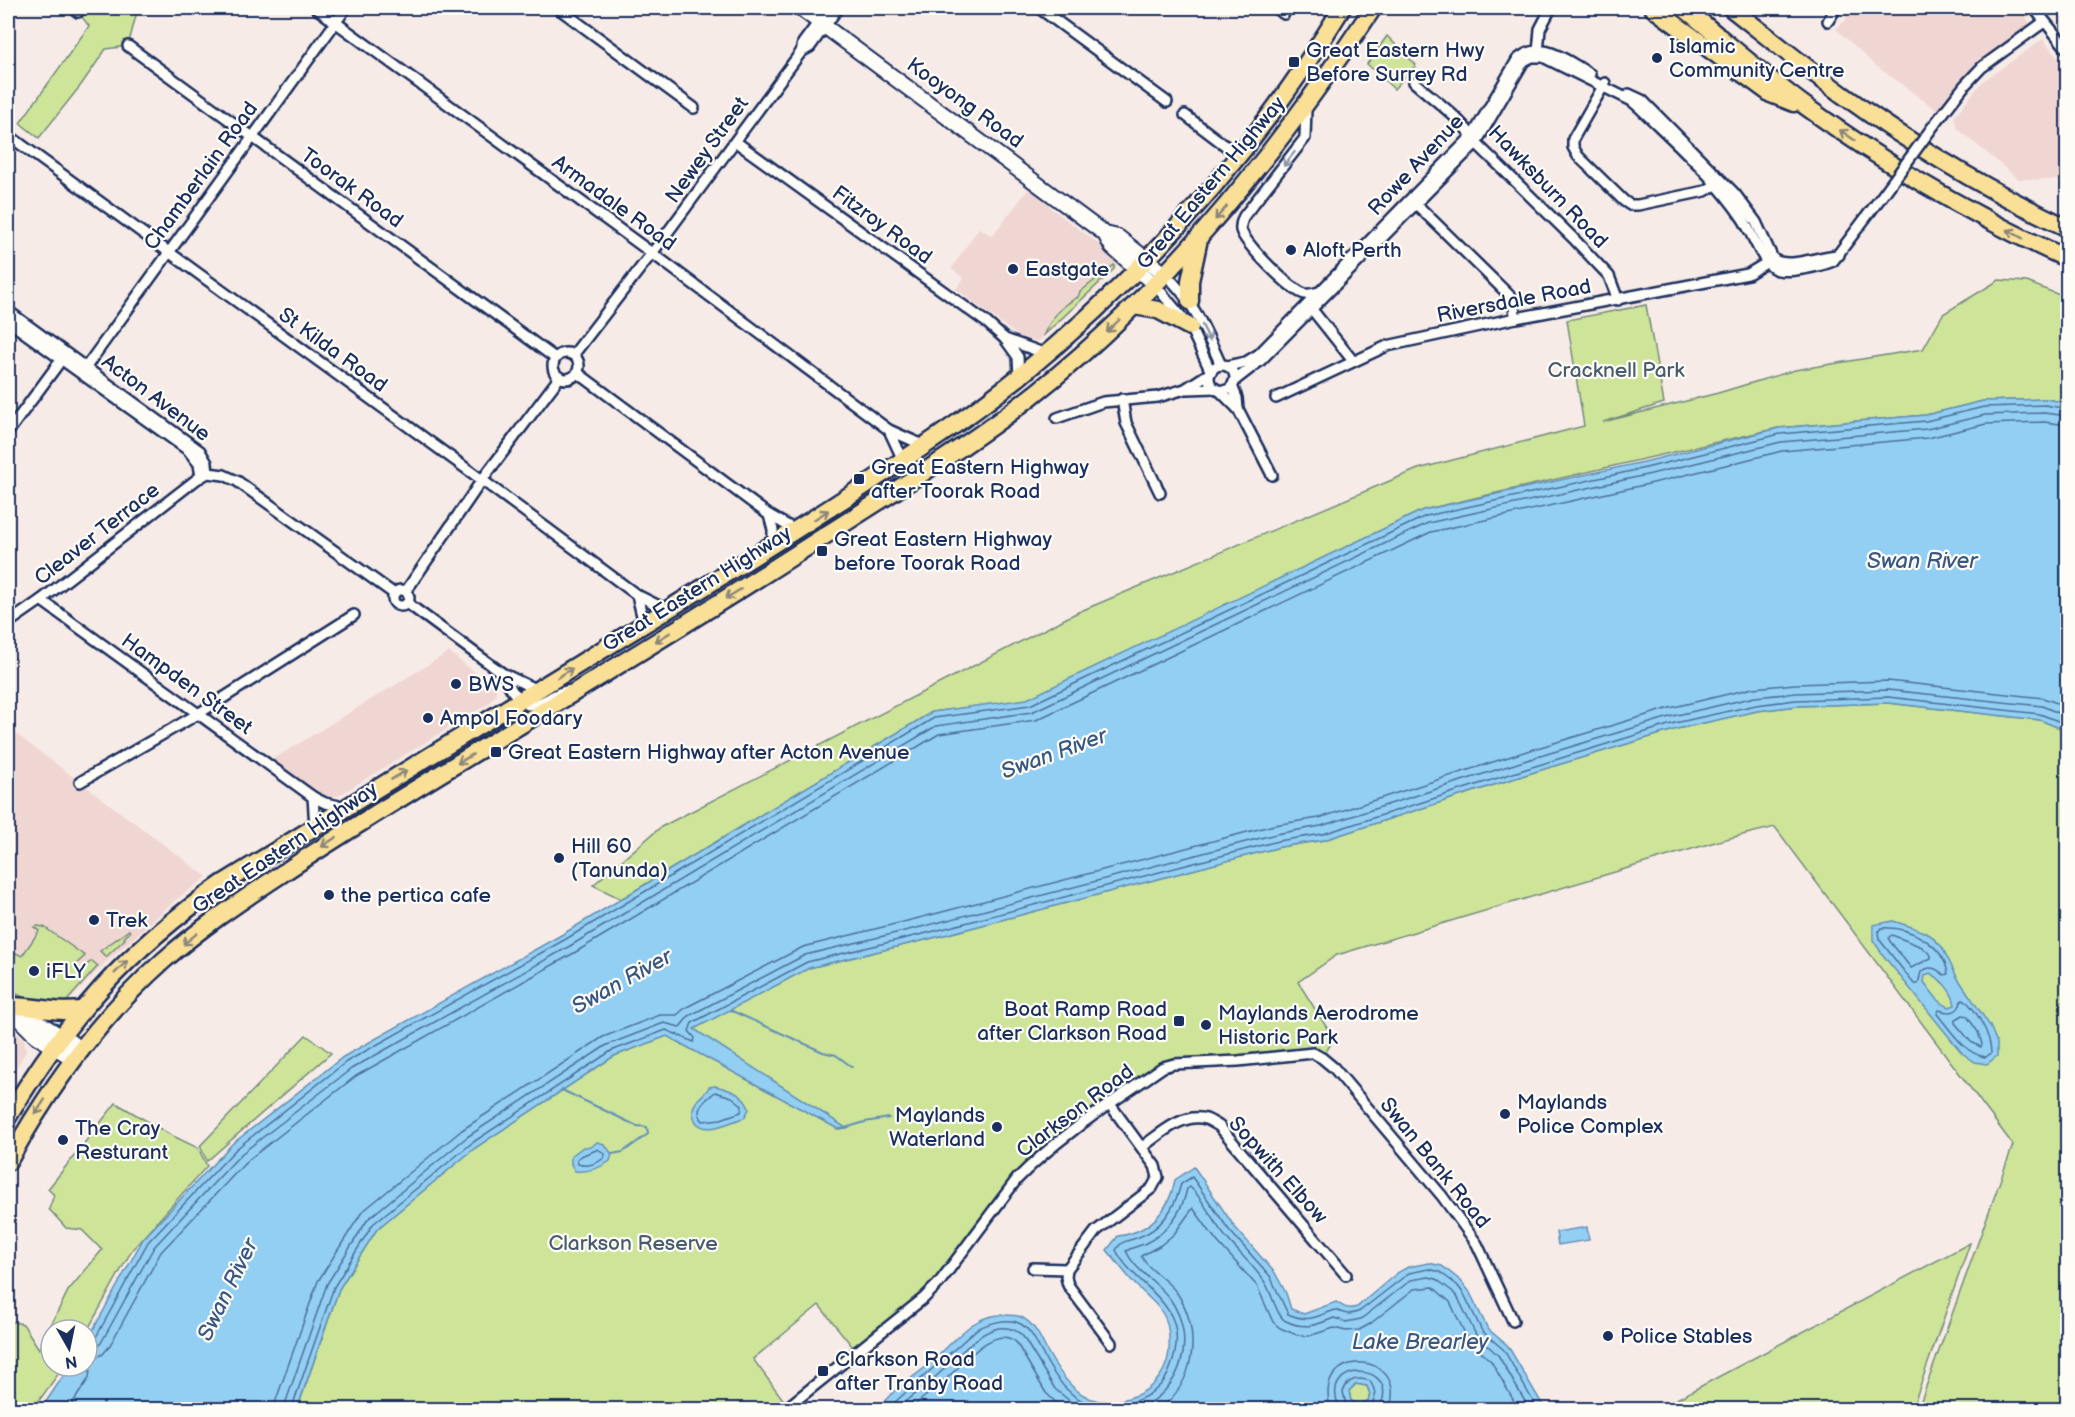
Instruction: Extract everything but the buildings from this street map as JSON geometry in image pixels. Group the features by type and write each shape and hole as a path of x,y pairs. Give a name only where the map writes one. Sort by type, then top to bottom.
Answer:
{"highway":[{"name":"Great Eastern Highway","path":"8,1117 57,1041 81,1011 142,947 193,904 797,531 925,446 1019,377 1142,263 1239,156 1290,88 1342,8"},
{"name":"Great Eastern Highway","path":"8,1162 38,1110 78,1054 137,986 162,962 237,904 334,839 766,574 896,491 1001,419 1070,367 1160,279 1246,183 1306,106 1373,8"},
{"path":"1653,8 1772,94 1806,107"},
{"path":"1684,8 1806,107 1882,158 2021,238 2067,259"},
{"path":"1735,10 1842,94 1894,130 1943,162 2018,205 2067,228"},
{"path":"1190,301 1190,280 1199,238"},
{"path":"1134,306 1158,310 1190,327"},
{"path":"8,1006 25,1005 65,1013 81,1011"}],"street":[{"name":"Armadale Road","path":"316,8 652,253 889,430 925,446"},
{"name":"Chamberlain Road","path":"86,367 346,8"},
{"path":"558,8 694,108"},
{"name":"Kooyong Road","path":"800,8 1106,234 1112,247 1142,263 1160,279"},
{"name":"Newey Street","path":"822,24 829,8"},
{"name":"Newey Street","path":"574,354 736,142 801,52 803,43 838,8"},
{"path":"1039,8 1167,102"},
{"path":"1275,8 1284,15"},
{"path":"1551,8 1540,29 1538,53 1552,53 1604,85 1642,100 1756,222 1770,261 1788,264 1839,255 1965,85 1982,67 2044,22"},
{"path":"1828,21 1836,8"},
{"path":"2034,8 2067,50"},
{"name":"Toorak Road","path":"128,46 555,358"},
{"name":"Rowe Avenue","path":"1224,366 1246,362 1259,354 1310,306 1474,139 1524,61 1538,53"},
{"name":"Hawksburn Road","path":"1414,82 1474,139 1609,276 1618,300"},
{"path":"1604,85 1585,114 1573,139 1573,147 1578,156 1624,201 1630,205 1638,205 1705,190 1720,183"},
{"path":"1306,106 1305,138 1244,216 1240,225 1241,233 1250,245 1294,289 1304,294 1319,292"},
{"path":"1185,115 1239,156"},
{"name":"St Kilda Road","path":"8,135 637,595 668,610"},
{"name":"Fitzroy Road","path":"736,142 979,317 1005,339 1018,357 1019,377"},
{"path":"1414,202 1512,298 1516,318"},
{"name":"Rowe Avenue","path":"1233,383 1260,361 1310,306 1319,292 1414,202"},
{"name":"Riversdale Road","path":"1275,398 1387,346 1516,318 1748,274 1770,261"},
{"path":"1160,279 1181,288 1224,366 1234,373 1233,383 1238,409"},
{"path":"1160,279 1190,327 1211,372 1210,382 1238,409 1272,475"},
{"path":"1310,306 1353,361"},
{"name":"Acton Avenue","path":"8,311 91,379 188,450 205,475"},
{"name":"Acton Avenue","path":"8,321 63,357 86,367 200,451 207,463 205,475"},
{"name":"Fitzroy Road","path":"1005,339 1046,354"},
{"path":"566,352 574,354 580,365 578,373 567,379 559,378 553,365 555,358 566,352"},
{"path":"8,432 63,357"},
{"path":"1185,389 1224,366"},
{"path":"578,373 769,515 797,531"},
{"path":"406,591 482,480 559,378"},
{"path":"1057,418 1097,404 1122,399 1158,397 1185,389 1226,390 1233,383"},
{"path":"1122,399 1126,423 1160,493"},
{"name":"Armadale Road","path":"889,430 903,460"},
{"name":"Acton Avenue","path":"205,475 224,475 237,481 393,593"},
{"name":"Cleaver Terrace","path":"8,623 205,475"},
{"path":"769,515 773,531 773,545"},
{"path":"400,589 406,591 410,597 407,603 402,606 397,605 392,597 393,593 400,589"},
{"path":"637,595 644,624"},
{"name":"Hampden Street","path":"41,600 313,797 346,808"},
{"path":"407,603 502,674 537,690"},
{"path":"80,782 198,714 354,615"},
{"path":"502,674 513,692 528,705 534,705 561,690 577,690"},
{"path":"313,797 315,827"},
{"path":"8,1006 36,1036 57,1041 78,1054"},
{"name":"Clarkson Road","path":"784,1410 924,1298 939,1283 1017,1179 1031,1164 1109,1103 1163,1066 1313,1053 1334,1068"},
{"name":"Swan Bank Road","path":"1334,1068 1442,1196 1477,1244 1513,1321"},
{"path":"1109,1103 1142,1147 1158,1176 1152,1188 1096,1231 1067,1269 1068,1285 1111,1343"},
{"name":"Sopwith Elbow","path":"1142,1147 1185,1119 1205,1119 1219,1126 1346,1275"},
{"path":"1033,1268 1067,1269"}],"shaded area":[{"path":"1847,8 2019,8 2030,23 2016,37 1986,56 1975,66 1938,111 1875,65 1836,29 1846,20"},
{"path":"2043,39 2067,68 2067,173 2058,180 2018,179 1958,129 1954,117 1982,82"},
{"path":"1030,187 1052,209 1104,248 1117,265 1115,270 1039,341 1017,335 956,289 964,278 951,269 979,228 992,236"},
{"path":"449,652 496,689 496,695 488,704 338,796 325,796 270,761"},
{"path":"8,728 207,877 177,899 102,966 66,1004 21,999 8,991"},
{"path":"8,1027 24,1039 26,1051 8,1081"}],"green space":[{"path":"91,8 138,8 128,46 106,49 39,138 20,123 89,26 78,12"},
{"path":"1387,36 1416,65 1394,89 1367,64"},
{"path":"1114,265 1114,269 1043,336 1053,318 1062,309"},
{"name":"Cracknell Park","path":"1999,280 2027,282 2067,298 2067,403 2046,399 1983,401 1926,415 1778,428 1423,510 1027,700 932,712 621,899 593,885 661,827 1076,613 1418,469 1584,426 1567,320 1646,305 1664,403 1603,422 1718,393 1795,370 1923,349 1943,314"},
{"name":"Clarkson Reserve","path":"1888,703 2040,720 2067,731 2067,1409 1918,1409 2013,1145 1775,827 1722,840 1337,955 1298,982 1334,1039 1322,1058 1313,1053 1173,1062 1031,1161 938,1283 856,1351 819,1305 753,1359 788,1406 784,1409 297,1410 339,1289 377,1229 475,1148 614,1056 667,1036 838,1129 845,1128 693,1029 809,968 1280,847 1324,840 1531,773 1677,729 1757,711 1797,706"},
{"path":"34,927 44,927 85,956 74,966 78,971 92,961 98,966 66,1002 44,1004 8,989 8,966 16,953 22,956 39,931"},
{"path":"129,930 125,939 106,957 100,951"},
{"path":"306,1035 331,1053 207,1161 200,1146"},
{"path":"116,1103 198,1148 207,1166 132,1250 94,1318 54,1318 68,1291 102,1250 82,1230 66,1228 49,1209 54,1195 48,1189"},
{"path":"1970,1243 1912,1409 1658,1409"},
{"path":"8,1321 23,1324 39,1349 39,1378 55,1378 33,1409 8,1409"},
{"path":"1356,1384 1367,1386 1370,1394 1368,1401 1359,1404 1351,1401 1349,1391"}],"water":[{"name":"Swan River","path":"2046,399 2067,403 2067,731 2040,720 1888,703 1797,706 1757,711 1677,729 1531,773 1324,840 1280,847 809,968 694,1029 846,1128 838,1129 667,1036 614,1056 475,1148 377,1229 339,1289 297,1409 41,1409 62,1378 99,1378 99,1319 143,1239 232,1144 343,1057 563,934 932,712 1027,699 1423,510 1648,461 1779,428 1926,415 1983,401"},
{"path":"1893,921 1912,927 1930,935 1942,947 1957,977 1990,1026 1997,1043 1997,1056 1987,1064 1975,1062 1962,1053 1883,955 1873,940 1873,925","holes":["1930,973 1949,991 1955,1005 1949,1007 1941,1002 1924,982 1925,976"]},
{"path":"715,1086 731,1091 744,1099 749,1109 744,1118 713,1128 706,1128 696,1122 694,1106 709,1087"},
{"path":"597,1142 604,1144 612,1154 610,1161 594,1169 575,1171 571,1164 571,1156 583,1147 591,1147"},
{"name":"Lake Brearley","path":"1194,1167 1234,1226 1275,1273 1286,1293 1291,1309 1304,1314 1336,1302 1346,1308 1357,1307 1397,1273 1408,1267 1429,1263 1442,1266 1461,1281 1469,1291 1488,1329 1508,1346 1545,1409 878,1409 890,1395 933,1361 968,1328 976,1322 999,1315 1019,1316 1030,1323 1058,1370 1083,1395 1104,1402 1117,1401 1149,1388 1157,1380 1167,1362 1169,1342 1166,1321 1159,1308 1133,1282 1107,1250 1118,1236 1140,1230 1156,1218 1168,1201 1175,1180","holes":["1356,1384 1367,1386 1370,1394 1368,1401 1359,1404 1351,1401 1349,1391"]},
{"path":"1587,1227 1589,1240 1558,1245 1556,1232"}],"waterway":[{"path":"730,1010 823,1052 836,1055 852,1067"},
{"path":"562,1090 637,1126 647,1127 648,1134 623,1152 612,1154"},
{"path":"845,1128 889,1118"}],"place":[{"name":"Islamic Community Centre","path":"1657,58"},
{"name":"Great Eastern Hwy Before Surrey Rd","path":"1294,62"},
{"name":"Aloft Perth","path":"1291,250"},
{"name":"Eastgate","path":"1013,269"},
{"name":"Great Eastern Highway after Toorak Road","path":"859,479"},
{"name":"Great Eastern Highway before Toorak Road","path":"822,551"},
{"name":"BWS","path":"456,684"},
{"name":"Ampol Foodary","path":"428,718"},
{"name":"Great Eastern Highway after Acton Avenue","path":"496,752"},
{"name":"Hill 60 (Tanunda)","path":"559,858"},
{"name":"the pertica cafe","path":"329,895"},
{"name":"Trek","path":"94,920"},
{"name":"iFLY","path":"34,971"},
{"name":"Boat Ramp Road after Clarkson Road","path":"1179,1021"},
{"name":"Maylands Aerodrome Historic Park","path":"1206,1025"},
{"name":"Maylands Police Complex","path":"1505,1114"},
{"name":"Maylands Waterland","path":"997,1127"},
{"name":"The Cray Resturant","path":"63,1140"},
{"name":"Police Stables","path":"1608,1336"},
{"name":"Clarkson Road after Tranby Road","path":"823,1371"}]}
